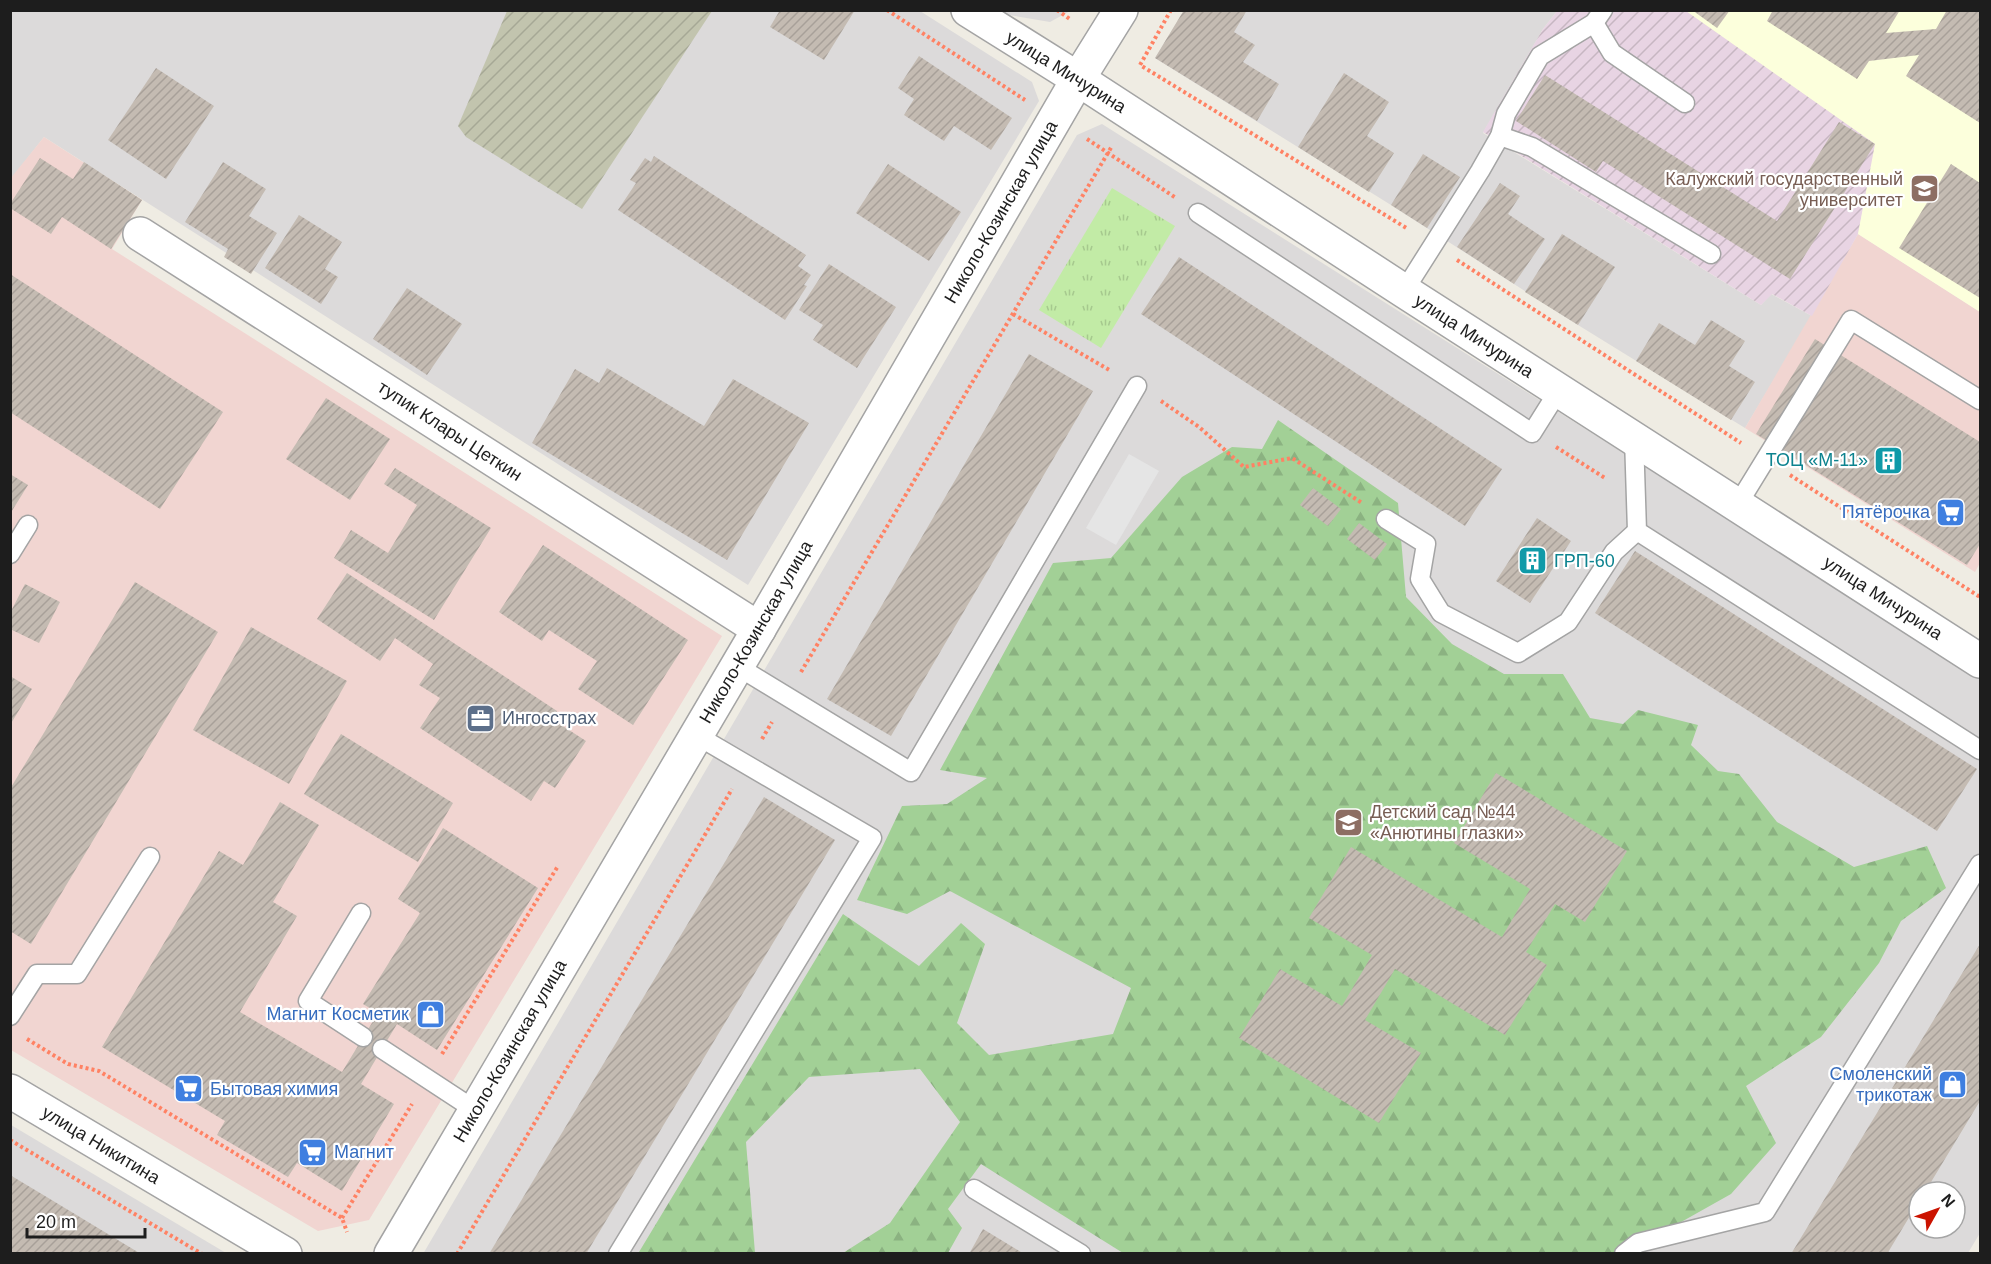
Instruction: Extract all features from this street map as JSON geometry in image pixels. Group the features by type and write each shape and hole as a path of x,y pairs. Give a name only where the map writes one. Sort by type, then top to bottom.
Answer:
{"street":[{"name":"улица Мичурина","path":"968,10 1980,661"},
{"name":"Николо-Козинская улица","path":"391,1254 737,666 1078,79 1121,10"},
{"name":"тупик Клары Цеткин","path":"140,234 759,628"},
{"name":"улица Никитина","path":"10,1091 285,1254"}],"lane":[{"path":"1404,291 1500,136 1506,114 1540,56 1598,17 1612,52 1685,103"},
{"path":"1500,136 1532,147 1711,254"},
{"path":"1198,213 1532,433 1559,390"},
{"path":"1738,504 1851,320 1980,400"},
{"path":"737,666 911,772 1137,386"},
{"path":"1386,519 1426,544 1420,579 1440,614 1518,653 1568,622 1614,552 1636,531 1634,438"},
{"path":"10,554 28,525"},
{"path":"1636,531 1980,750"},
{"path":"618,1254 872,838 696,735"},
{"path":"10,1016 37,974 77,974 150,857"},
{"path":"1624,1254 1638,1243 1765,1212 1980,864"},
{"path":"361,913 308,1001 363,1037"},
{"path":"382,1049 475,1110"},
{"path":"974,1189 1081,1254"}],"path":[{"path":"887,10 1198,213"},
{"path":"1171,10 1140,65 1434,245 1980,597"},
{"path":"457,1254 1131,114"},
{"path":"1013,314 1137,386 1199,427 1244,467 1292,458 1386,519"},
{"path":"342,1218 558,866"},
{"path":"20,1035 68,1064 99,1071 342,1218 346,1232"},
{"path":"10,1140 202,1254"}],"shaded area":[{"path":"1686,10 1876,144 1858,234 1812,316 1772,294 1761,305 1483,132 1543,29 1557,11"},
{"path":"11,11 920,11 1032,82 1039,101 748,585 44,137 11,179"},
{"path":"507,11 712,11 582,209 466,137 458,126"},
{"path":"1002,11 1070,11 1050,22 1009,15"},
{"path":"1184,11 1557,11 1543,29 1483,133 1761,305 1771,294 1812,316 1745,428 1155,58"},
{"name":"Калужский государственный университет","path":"1686,11 1980,11 1980,312 1858,234 1875,144"},
{"path":"1102,124 1980,678 1980,1233 1968,1253 423,1254 1077,135"},
{"path":"44,137 142,200 112,249 722,636 369,1220 318,1231 11,1050 10,179"},
{"path":"1858,234 1980,312 1980,563 1975,572 1745,428"},
{"path":"1129,454 1159,471 1116,545 1086,528"},
{"path":"11,1125 226,1253 11,1253"}],"green space":[{"path":"1112,188 1175,226 1101,348 1039,310"},
{"name":"Детский сад №44 «Анютины глазки»","path":"1278,420 1398,503 1406,597 1452,644 1504,674 1563,674 1590,718 1623,724 1638,710 1698,725 1691,745 1718,771 1739,774 1777,822 1854,867 1927,846 1946,888 1901,921 1879,963 1821,1037 1746,1086 1776,1143 1731,1194 1626,1253 1123,1253 981,1164 948,1209 962,1228 948,1253 843,1253 890,1223 960,1122 920,1069 809,1077 746,1142 755,1253 643,1254 639,1252 843,914 919,966 961,923 985,944 957,1023 989,1055 1113,1034 1131,988 950,891 907,914 857,900 902,806 947,804 987,778 940,770 1053,563 1111,558 1182,477 1232,447 1262,449"}],"building":[{"path":"780,10 855,10 824,60 770,27"},
{"path":"1184,10 1247,10 1234,32 1255,45 1243,62 1279,84 1257,121 1155,58"},
{"path":"1692,10 1730,10 1717,28"},
{"path":"1773,10 1900,10 1886,33 1936,29 1947,10 1980,10 1980,123 1906,76 1919,55 1869,61 1857,79 1767,21"},
{"path":"919,56 1012,118 991,150 954,126 944,141 904,115 914,99 898,88"},
{"path":"156,68 214,106 166,179 108,140"},
{"path":"1344,73 1389,102 1367,136 1394,153 1369,192 1298,147"},
{"path":"1545,75 1777,221 1839,122 1875,144 1790,279 1603,161 1596,172 1516,121"},
{"path":"1423,154 1460,177 1427,228 1391,205"},
{"path":"654,156 806,255 798,266 811,275 804,285 807,286 785,320 618,210 636,183 630,180 645,158 651,162"},
{"path":"40,158 73,179 84,162 142,200 111,249 62,217 51,234 10,208 10,204"},
{"path":"223,162 266,189 249,216 277,233 251,274 224,257 228,249 185,222"},
{"path":"888,164 961,212 929,261 856,213"},
{"path":"1951,164 1980,183 1980,298 1899,248"},
{"path":"1500,183 1520,196 1508,214 1545,239 1514,284 1457,247"},
{"path":"299,215 342,242 325,269 338,277 321,304 265,268"},
{"path":"1562,234 1615,267 1578,325 1525,292"},
{"path":"1179,257 1502,469 1465,526 1141,314"},
{"path":"829,264 896,307 857,368 813,340 823,325 799,310"},
{"path":"10,274 223,412 160,509 10,412"},
{"path":"407,288 462,324 427,375 373,339"},
{"path":"1711,320 1745,341 1729,366 1755,382 1731,420 1636,361 1659,323 1695,345"},
{"name":"ТОЦ «M-11»","path":"1815,339 1980,442 1980,544 1967,565 1756,434"},
{"path":"1029,354 1093,391 891,736 827,699"},
{"path":"607,368 704,426 733,379 809,423 727,560 532,443 575,369 599,383"},
{"path":"326,398 390,439 350,500 286,459"},
{"path":"395,468 491,528 434,620 334,558 351,530 388,553 417,505 384,484"},
{"path":"10,474 28,485 10,514"},
{"path":"1313,488 1341,509 1328,526 1300,505"},
{"name":"ГРП-60","path":"1537,518 1571,541 1530,603 1496,581"},
{"path":"1359,523 1387,544 1375,560 1347,539"},
{"path":"543,545 688,640 633,725 578,689 597,661 549,630 542,641 499,612"},
{"path":"1635,551 1977,769 1937,831 1595,613"},
{"path":"347,573 557,711 552,719 586,741 555,788 544,781 531,801 420,728 440,698 419,685 433,664 395,638 380,661 317,619"},
{"path":"135,582 218,632 31,944 10,931 10,789"},
{"path":"25,584 60,602 39,643 10,629 10,613"},
{"path":"251,627 347,681 289,784 193,730"},
{"path":"10,676 32,689 10,725"},
{"path":"341,734 453,803 418,862 304,794"},
{"path":"1496,773 1627,851 1585,922 1555,904 1526,952 1547,965 1505,1035 1395,969 1365,1020 1421,1053 1379,1123 1239,1038 1280,969 1342,1006 1372,955 1309,918 1351,847 1502,937 1530,889 1454,843"},
{"path":"764,797 835,840 586,1254 489,1254"},
{"path":"280,802 319,825 273,902 297,916 240,1012 342,1072 378,1013 363,1004 420,913 398,899 443,828 538,888 437,1050 397,1024 361,1084 394,1104 342,1191 297,1163 288,1177 217,1135 225,1121 102,1047 219,851 243,865"},
{"path":"1980,944 1980,1101 1932,1180 1907,1180 1907,1221 1887,1254 1791,1254"},
{"path":"10,1175 50,1199 141,1254 10,1254"},
{"path":"983,1229 1024,1254 969,1254"}],"place":[{"name":"Калужский государственный университет","path":"1924,189"},
{"name":"ТОЦ «M-11»","path":"1889,460"},
{"name":"Пятёрочка","path":"1951,512"},
{"name":"ГРП-60","path":"1533,561"},
{"name":"Ингосстрах","path":"481,718"},
{"name":"Детский сад №44 «Анютины глазки»","path":"1349,822"},
{"name":"Магнит Косметик","path":"430,1014"},
{"name":"Смоленский трикотаж","path":"1953,1084"},
{"name":"Бытовая химия","path":"189,1089"},
{"name":"Магнит","path":"313,1152"}]}
